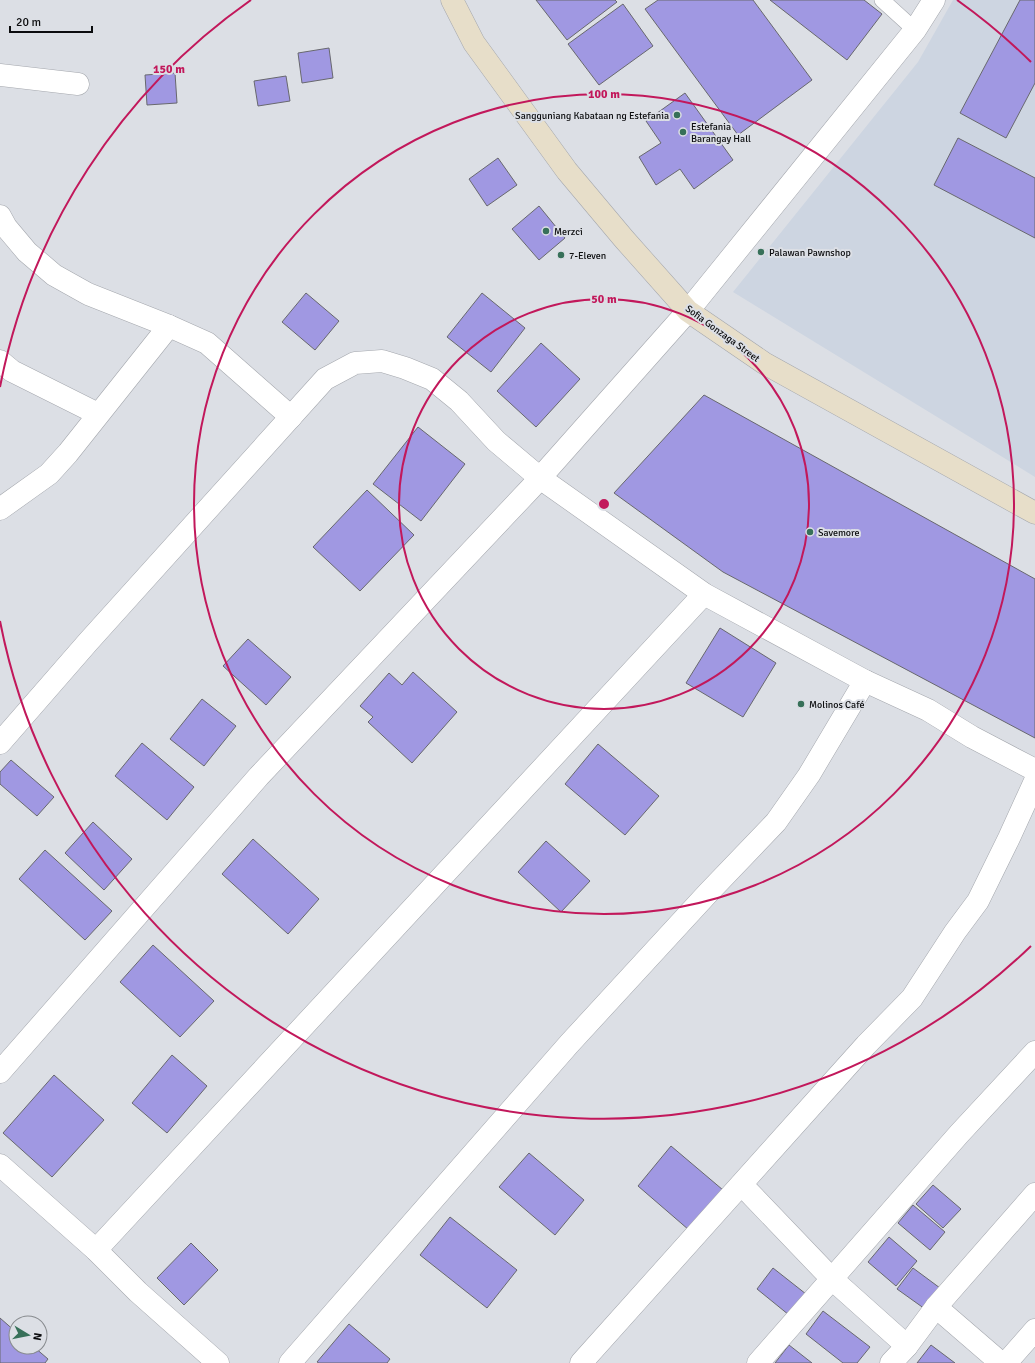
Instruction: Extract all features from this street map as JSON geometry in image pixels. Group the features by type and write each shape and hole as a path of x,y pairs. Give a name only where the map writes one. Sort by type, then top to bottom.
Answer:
{"street":[{"name":"Sofia Gonzaga Street","path":"452,0 474,43 567,171 624,239 688,310 764,363 1035,512"},
{"path":"0,1072 259,776 540,478 688,310 915,30 934,0"},
{"path":"0,75 78,84"},
{"path":"0,216 6,227 27,252 54,275 88,294 170,326 207,343 291,417"},
{"path":"0,509 49,474 68,453 170,326"},
{"path":"0,361 12,370 98,414"},
{"path":"0,743 88,642 325,379 355,363 382,361 405,368 432,379 459,400 496,441 540,478 704,594 865,681 928,710 1035,770"},
{"path":"96,1250 704,594"},
{"path":"290,1363 569,1044 708,893 776,822 809,775 865,681"},
{"path":"581,1363 866,1045 912,998 955,932 978,902 1010,838 1035,781"},
{"path":"758,1363 959,1134 1035,1052"},
{"path":"0,1165 96,1250 138,1292 218,1363"},
{"path":"742,1185 832,1279 907,1346"},
{"path":"892,1363 907,1346 936,1307 1035,1194"},
{"path":"936,1307 1001,1363"},
{"path":"1006,1363 1035,1330"}],"lane":[{"path":"882,0 915,30"}],"shaded area":[{"path":"953,0 1035,0 1035,477 733,292 918,62"}],"building":[{"path":"536,0 615,0 617,2 567,40"},
{"path":"658,0 753,0 812,80 738,135 645,9"},
{"path":"770,0 864,0 882,14 847,60"},
{"path":"1020,0 1035,0 1035,83 1006,138 960,113"},
{"path":"623,4 653,46 599,85 568,44"},
{"path":"329,48 333,78 302,83 298,53"},
{"path":"175,73 177,103 147,105 145,75"},
{"path":"286,76 290,101 258,106 254,81"},
{"name":"Estefania Barangay Hall","path":"685,93 733,160 694,189 680,169 656,185 639,157 661,143 646,121"},
{"path":"958,138 1035,178 1035,238 934,185"},
{"path":"498,158 517,185 487,206 469,179"},
{"path":"539,206 565,238 539,260 512,229"},
{"path":"306,293 339,321 315,350 282,322"},
{"path":"482,293 525,328 491,372 447,337"},
{"path":"541,343 580,379 536,427 497,391"},
{"name":"Savemore","path":"704,395 1035,579 1035,738 723,572 614,493"},
{"path":"418,427 465,464 421,521 373,484"},
{"path":"367,490 414,535 360,591 313,547"},
{"path":"720,628 776,663 743,717 686,683"},
{"path":"248,639 291,677 266,705 223,666"},
{"path":"413,672 457,712 412,763 368,722 373,717 360,706 389,673 402,685"},
{"path":"202,699 236,726 204,766 170,739"},
{"path":"142,743 194,787 167,820 115,776"},
{"path":"598,744 659,796 625,835 565,784"},
{"path":"11,760 54,797 37,816 0,784 0,772"},
{"path":"93,822 132,859 104,890 65,853"},
{"path":"253,839 319,899 288,934 222,874"},
{"path":"546,841 590,881 561,912 518,872"},
{"path":"45,850 112,911 85,940 19,879"},
{"path":"153,945 214,1001 180,1037 120,982"},
{"path":"172,1055 207,1086 167,1133 132,1103"},
{"path":"54,1075 104,1120 52,1177 3,1133"},
{"path":"671,1146 723,1190 689,1230 638,1186"},
{"path":"529,1153 584,1200 555,1235 499,1187"},
{"path":"933,1185 961,1209 943,1228 916,1204"},
{"path":"913,1205 945,1232 930,1250 898,1223"},
{"path":"450,1217 517,1270 487,1308 420,1255"},
{"path":"889,1237 917,1261 896,1286 868,1262"},
{"path":"191,1243 218,1270 184,1305 157,1278"},
{"path":"773,1268 806,1294 789,1315 757,1289"},
{"path":"913,1268 940,1288 925,1309 897,1289"},
{"path":"823,1311 870,1347 857,1363 843,1363 806,1334"},
{"path":"0,1318 8,1325 8,1355 43,1355 48,1359 45,1363 0,1363"},
{"path":"349,1324 390,1359 387,1363 317,1362"},
{"path":"789,1345 812,1363 775,1363"},
{"path":"931,1345 955,1363 917,1363"}],"place":[{"name":"Sangguniang Kabataan ng Estefania","path":"677,115"},
{"name":"Estefania Barangay Hall","path":"683,132"},
{"name":"Merzci","path":"546,231"},
{"name":"Palawan Pawnshop","path":"761,252"},
{"name":"7-Eleven","path":"561,255"},
{"name":"Savemore","path":"810,532"},
{"name":"Molinos Café","path":"801,704"}]}
